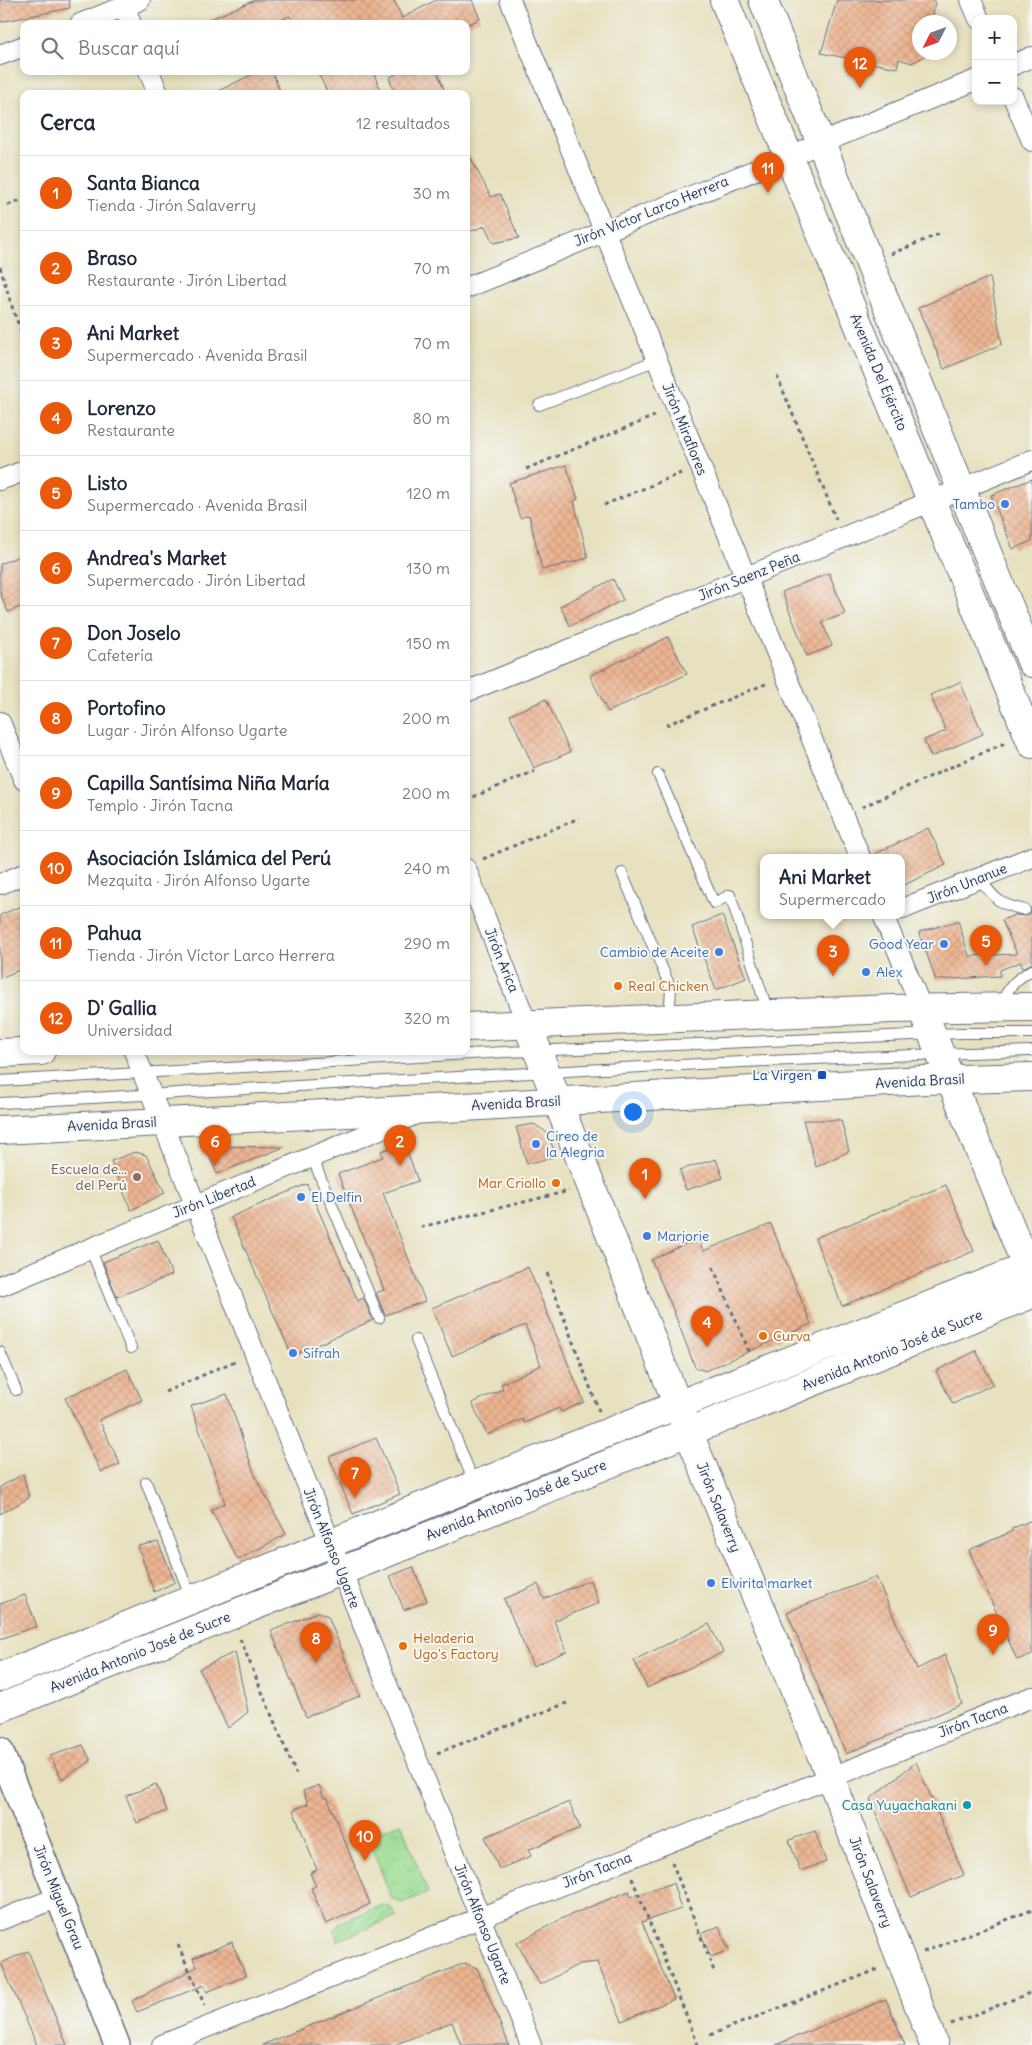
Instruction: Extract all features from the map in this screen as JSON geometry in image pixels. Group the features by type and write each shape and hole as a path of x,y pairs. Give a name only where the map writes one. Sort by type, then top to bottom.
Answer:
{"main road":[{"name":"Avenida Del Ejército","path":"724,0 1030,739"},
{"path":"763,0 1032,663"},
{"path":"470,1027 769,1014 1032,1007"},
{"path":"922,1009 1030,1271"},
{"name":"Jirón Salaverry","path":"527,1024 688,1431 830,1776 931,2039"},
{"path":"0,1053 20,1052"},
{"name":"Avenida Brasil","path":"0,1130 429,1109 950,1079 1032,1077"},
{"name":"Avenida Antonio José de Sucre","path":"0,1677 758,1373 1030,1271"},
{"name":"Avenida Antonio José de Sucre","path":"0,1708 1032,1294"}],"street":[{"name":"Jirón Miraflores","path":"510,0 859,854"},
{"path":"971,0 977,15"},
{"path":"92,20 130,8"},
{"path":"0,55 20,48"},
{"path":"1017,63 1032,57"},
{"path":"151,75 156,90"},
{"name":"Jirón Víctor Larco Herrera","path":"470,286 788,155 972,82"},
{"path":"1016,105 1032,141"},
{"name":"Jirón Saenz Peña","path":"470,690 1032,460"},
{"path":"0,480 20,472"},
{"path":"0,722 20,770"},
{"name":"Jirón Unanue","path":"905,908 1032,857"},
{"name":"Jirón Arica","path":"471,865 527,1024"},
{"path":"0,884 20,876"},
{"path":"891,919 922,1009"},
{"name":"Jirón Alfonso Ugarte","path":"135,1055 531,2045"},
{"name":"Jirón Libertad","path":"0,1286 429,1109"},
{"name":"Jirón Tacna","path":"162,2045 830,1776 1032,1697"},
{"name":"Jirón Miguel Grau","path":"0,1750 118,2045"},
{"path":"0,1920 59,1897"}],"lane":[{"path":"539,405 657,360"},
{"path":"658,774 714,903 730,895 769,1014"},
{"path":"622,873 671,989 669,1018"},
{"path":"979,878 997,900 1006,906 1026,910"},
{"path":"999,1008 1008,988 1017,978 1032,970"},
{"name":"Avenida Brasil","path":"0,1081 142,1073 542,1062 936,1044 1032,1033"},
{"name":"Avenida Brasil","path":"0,1103 151,1095 542,1062 936,1044 1032,1051"},
{"path":"312,1157 379,1318"},
{"path":"90,1248 131,1348"},
{"path":"416,1340 475,1485"},
{"path":"0,1352 16,1390"},
{"path":"146,1482 192,1600"}],"path":[{"path":"8,205 20,200"},
{"path":"870,262 939,234"},
{"path":"0,267 20,328"},
{"path":"777,376 844,538"},
{"path":"526,469 676,407"},
{"path":"604,505 700,466"},
{"path":"666,725 786,676"},
{"path":"843,815 1030,739"},
{"path":"470,798 535,771"},
{"path":"471,865 579,818"},
{"path":"421,1227 591,1186"},
{"path":"713,1267 758,1373"},
{"path":"547,1273 608,1433"},
{"path":"165,1392 254,1352"},
{"path":"230,1615 296,1774"},
{"path":"417,1760 567,1703"},
{"path":"664,1843 714,1971"},
{"path":"624,1859 698,2045"},
{"path":"710,2035 1032,1910"},
{"path":"178,1945 213,2024"},
{"path":"931,2039 1032,1992"}],"green space":[{"path":"401,1823 428,1893 401,1903 392,1899 367,1836"},
{"path":"383,1905 391,1908 397,1916 337,1941 335,1930 340,1922"}],"building":[{"path":"0,0 69,0 70,8 0,22"},
{"path":"255,0 394,0 402,18 436,0 472,0 480,19 470,24 470,20 292,20 290,16 281,20 208,20"},
{"path":"837,0 935,0 933,15 912,15 912,60 918,60 912,63 899,59 897,68 821,53"},
{"path":"251,75 274,75 279,90 220,90"},
{"path":"319,75 374,75 380,90 326,90"},
{"path":"394,75 439,75 444,90 394,90 389,78"},
{"path":"470,157 491,197 500,194 519,238 493,243 485,226 470,232"},
{"path":"990,277 1002,344 944,369 918,308"},
{"path":"566,465 578,499 574,501 588,558 542,570 529,515 520,518 509,483"},
{"path":"1032,479 1032,541 1013,549 991,495"},
{"path":"20,556 20,607 8,612 0,593 0,564"},
{"path":"829,573 845,614 822,622 832,646 807,656 782,592"},
{"path":"613,579 623,600 570,626 560,606"},
{"path":"668,637 687,674 608,712 590,676"},
{"path":"960,682 983,734 931,757 924,740 946,731 930,695"},
{"path":"546,699 570,752 534,768 510,715"},
{"path":"928,828 946,865 905,885 905,854 875,854"},
{"path":"20,907 20,970 0,978 0,915"},
{"path":"1032,912 1032,963 1023,968 1020,962 1000,970 1000,976 936,980 919,932 958,921 969,956 1017,954 1002,920 1015,915 1027,916"},
{"name":"Cambio de Aceite","path":"722,915 746,978 716,990 692,927"},
{"path":"803,1120 841,1120 849,1151 816,1167"},
{"name":"Cireo de la Alegria","path":"534,1124 546,1132 557,1156 527,1164 516,1127"},
{"path":"404,1143 418,1181 383,1193 425,1301 385,1315 376,1293 384,1290 338,1174 383,1157 381,1151"},
{"path":"205,1146 284,1147 217,1174"},
{"name":"Escuela de... del Perú","path":"135,1152 146,1155 165,1193 131,1210 111,1161"},
{"path":"716,1159 723,1178 686,1190 680,1170"},
{"path":"307,1184 358,1301 363,1298 373,1320 292,1356 231,1217"},
{"path":"946,1185 974,1251 842,1306 815,1238"},
{"path":"771,1224 811,1324 705,1371 695,1367 670,1302 651,1260 698,1238 703,1251"},
{"path":"158,1240 172,1275 117,1297 103,1262"},
{"path":"528,1267 584,1402 561,1412 559,1408 524,1423 523,1419 487,1435 472,1403 503,1389 501,1384 541,1365 525,1325 452,1356 432,1308"},
{"path":"976,1351 993,1384 953,1404 936,1371"},
{"path":"127,1369 142,1400 99,1420 120,1464 101,1472 65,1398"},
{"path":"227,1394 255,1476 286,1534 238,1560 211,1510 225,1503 191,1406"},
{"path":"376,1438 400,1494 353,1514 329,1457"},
{"path":"23,1474 29,1498 0,1514 0,1487"},
{"path":"1032,1520 1032,1654 1017,1660 969,1550 1013,1531 1011,1529"},
{"path":"158,1542 175,1582 154,1592 138,1546"},
{"path":"413,1567 427,1601 404,1610 390,1576"},
{"path":"876,1577 917,1669 945,1655 962,1704 846,1754 787,1612"},
{"path":"590,1580 599,1603 554,1621 567,1651 533,1666 504,1599 538,1584 544,1599"},
{"path":"25,1595 37,1626 0,1639 0,1604"},
{"path":"318,1612 328,1616 360,1696 306,1717 271,1631"},
{"path":"709,1624 723,1652 647,1688 634,1660"},
{"path":"235,1652 248,1712 228,1728 199,1669"},
{"path":"83,1745 91,1761 62,1779 50,1756"},
{"path":"916,1762 964,1875 911,1897 870,1799"},
{"path":"156,1784 167,1811 137,1823 126,1796"},
{"path":"319,1785 324,1798 327,1797 370,1904 326,1924 311,1888 316,1886 310,1873 317,1870 293,1810 308,1804 303,1791"},
{"path":"569,1802 580,1828 528,1850 531,1856 499,1869 485,1837"},
{"path":"815,1831 826,1862 800,1871 789,1840"},
{"path":"673,1883 681,1909 642,1922 674,1999 622,2021 597,1962 579,1964 540,1985 517,1943 563,1918 629,1891 631,1897"},
{"path":"719,1926 729,1950 711,1957 701,1934"},
{"path":"232,1942 246,1976 207,1992 204,1985 137,2012 132,2001 197,1967 193,1958"},
{"path":"28,1951 67,2045 37,2045 1,1963"},
{"path":"465,1963 477,1968 509,2045 461,2045 452,2022 394,2045 262,2045"},
{"path":"886,1999 905,2045 776,2045"}],"place":[{"name":"D' Gallia","path":"860,88"},
{"name":"Pahua","path":"768,193"},
{"name":"Tambo","path":"1005,504"},
{"name":"Good Year","path":"944,944"},
{"name":"Cambio de Aceite","path":"719,952"},
{"name":"Listo","path":"986,966"},
{"name":"Alex","path":"866,972"},
{"name":"Ani Market","path":"833,976"},
{"name":"Real Chicken","path":"618,986"},
{"name":"La Virgen","path":"822,1075"},
{"name":"Cireo de la Alegria","path":"536,1144"},
{"name":"Andrea's Market","path":"215,1166"},
{"name":"Braso","path":"400,1166"},
{"name":"Escuela de... del Perú","path":"137,1177"},
{"name":"Mar Criollo","path":"556,1183"},
{"name":"El Delfin","path":"301,1197"},
{"name":"Santa Bianca","path":"645,1199"},
{"name":"Marjorie","path":"647,1236"},
{"name":"Curva","path":"763,1336"},
{"name":"Lorenzo","path":"707,1347"},
{"name":"Sifrah","path":"293,1353"},
{"name":"Don Joselo","path":"355,1498"},
{"name":"Elvirita market","path":"711,1583"},
{"name":"Heladeria Ugo's Factory","path":"403,1646"},
{"name":"Capilla Santísima Niña María","path":"993,1655"},
{"name":"Portofino","path":"316,1663"},
{"name":"Casa Yuyachakani","path":"967,1805"},
{"name":"Asociación Islámica del Perú","path":"365,1861"}]}
